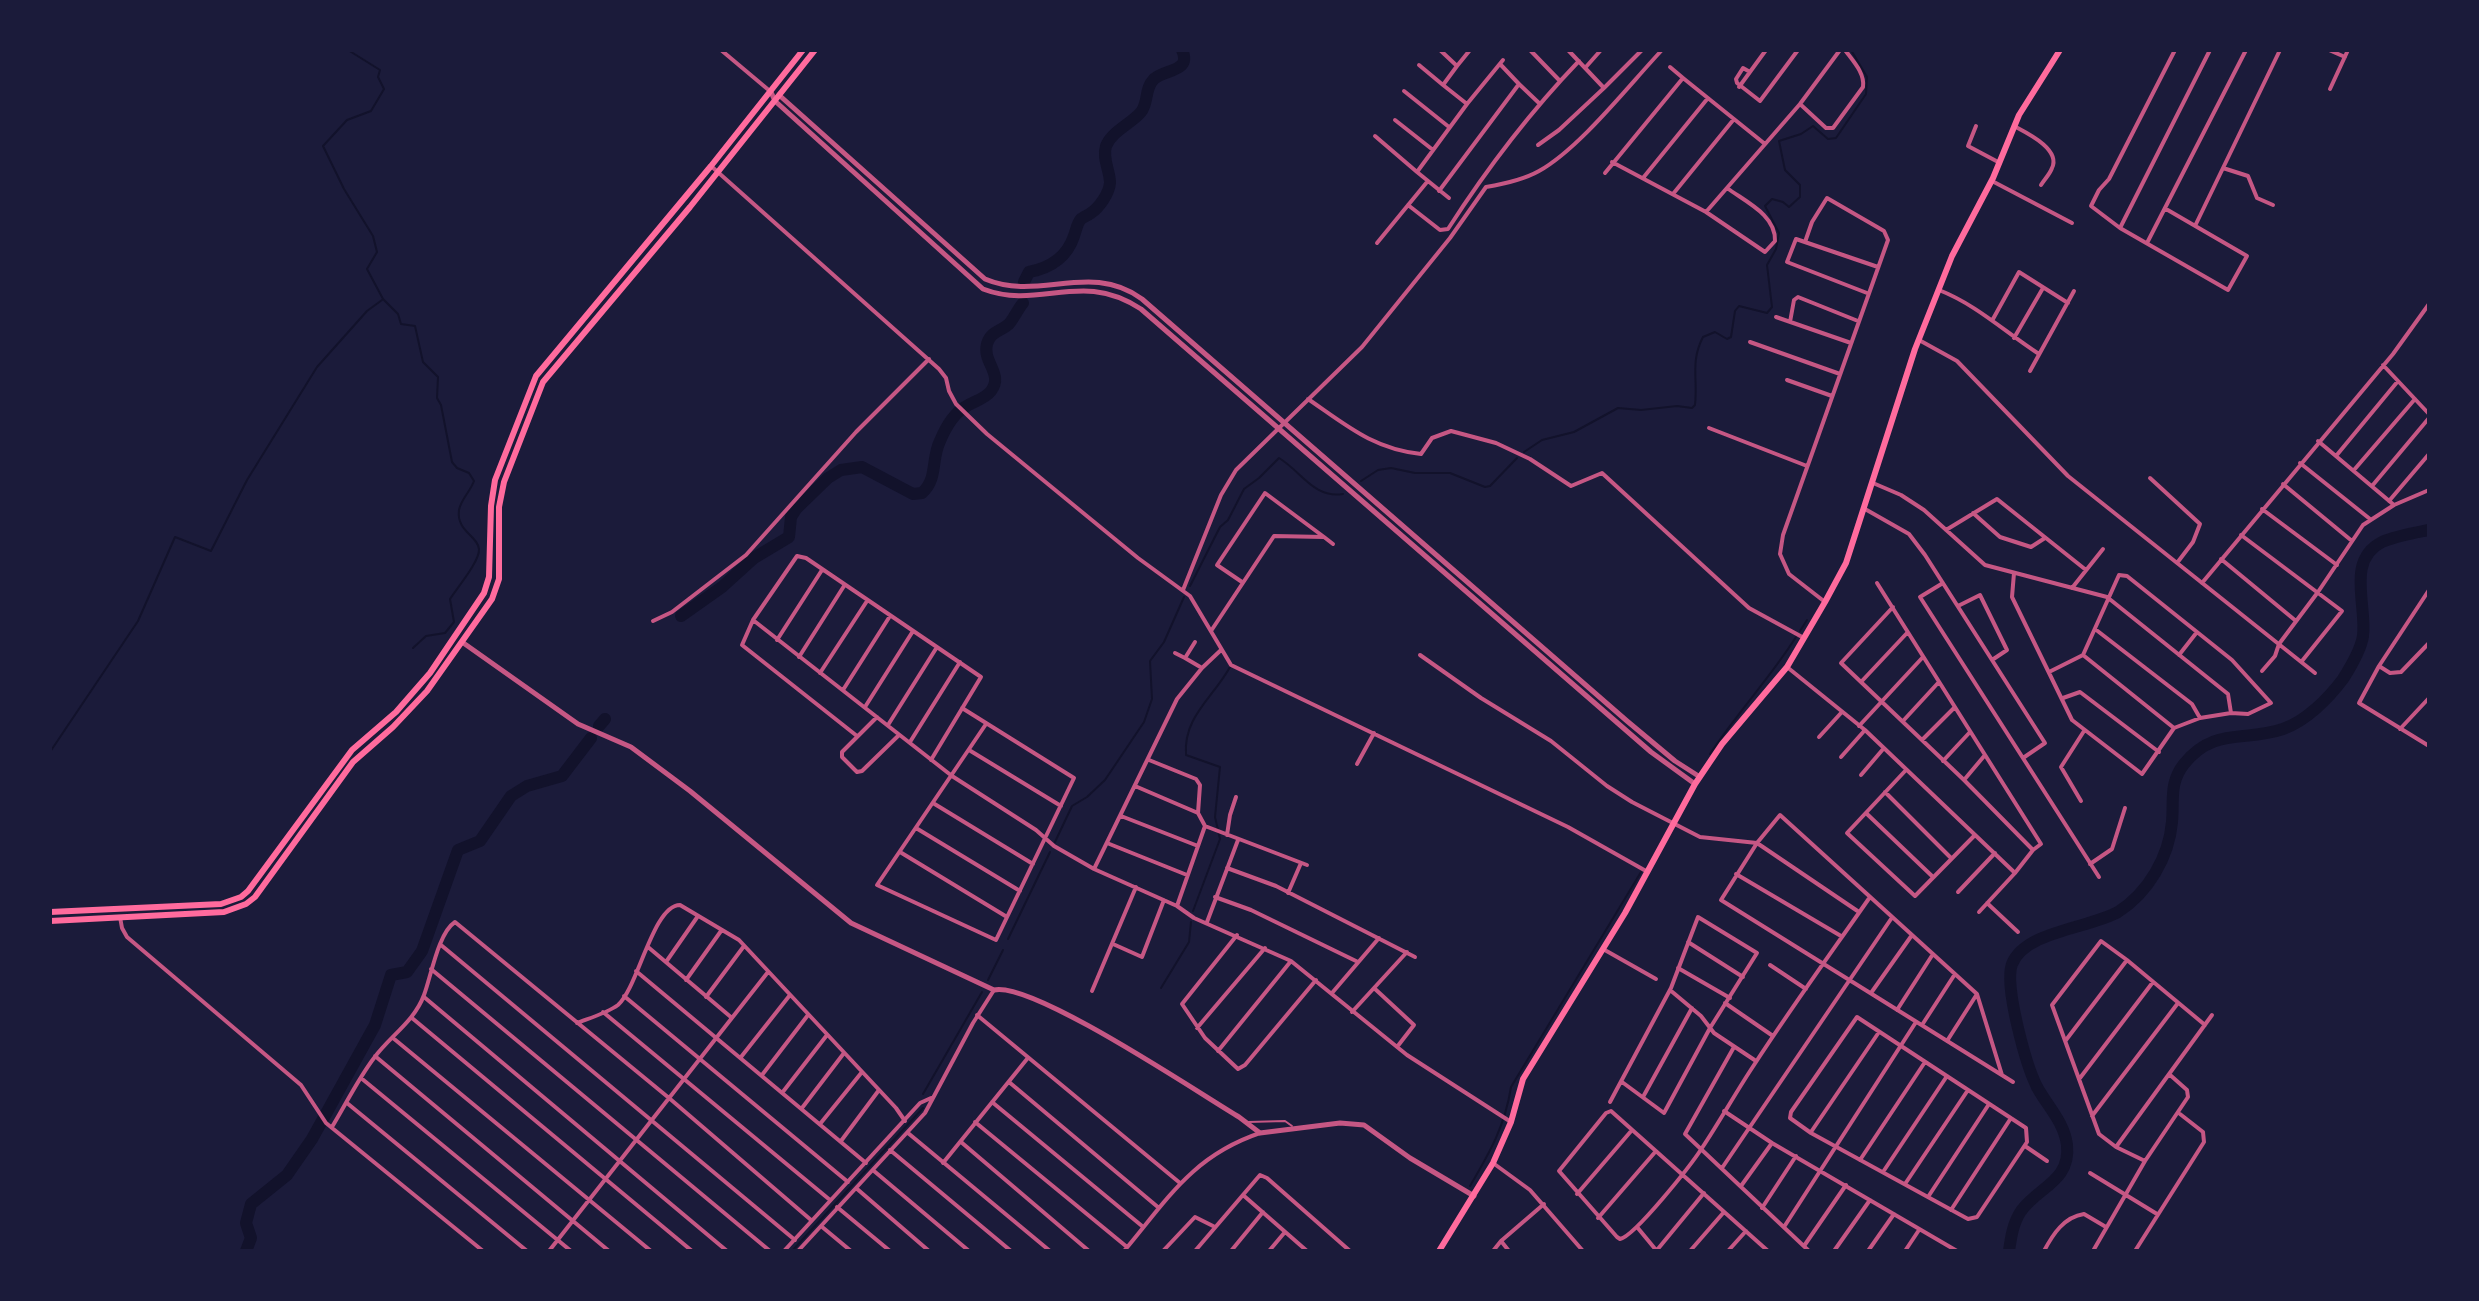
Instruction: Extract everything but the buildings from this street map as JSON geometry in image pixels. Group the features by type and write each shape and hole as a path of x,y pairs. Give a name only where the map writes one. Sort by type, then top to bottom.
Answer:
{"main road":[{"path":"50,912 221,904 241,897 255,881 352,750 396,712 421,685 488,584 495,480 536,376 803,50"},
{"path":"50,921 224,912 246,904 263,887 353,762 412,708 437,678 496,589 499,507 504,482 543,382 815,50"},
{"path":"1439,1251 1493,1163 1511,1122 1523,1079 1603,949 1695,784 1722,744 1787,667 1846,563 1919,340 1952,256 1992,181 2014,126 2060,50"}],"street":[{"path":"721,50 982,277 1020,287 1087,280 1125,288 1150,305 1627,721 1675,761 1700,777"},
{"path":"1440,50 1457,66"},
{"path":"1443,85 1470,50"},
{"path":"1530,50 1560,81"},
{"path":"1568,50 1604,88"},
{"path":"1585,68 1601,50"},
{"path":"1538,145 1554,135 1642,50"},
{"path":"1183,590 1221,495 1236,470 1362,347 1450,238 1486,187 1506,184 1540,171 1581,137 1662,50"},
{"path":"1765,50 1739,87 1760,101 1798,50"},
{"path":"1706,212 1800,104 1842,50 1863,75 1863,87 1833,128 1826,128 1800,104"},
{"path":"2166,209 2247,256 2228,290 2092,209 2091,203 2109,179 2175,50"},
{"path":"2120,228 2210,50"},
{"path":"2147,243 2246,50"},
{"path":"2195,226 2280,50"},
{"path":"2329,50 2345,57"},
{"path":"2330,89 2348,50"},
{"path":"1408,205 1440,230 1448,229 1540,104 1579,61"},
{"path":"1417,172 1501,62 1540,104"},
{"path":"1419,65 1467,104"},
{"path":"1670,67 1765,144"},
{"path":"1605,173 1683,78"},
{"path":"1439,191 1519,84"},
{"path":"1404,91 1450,127"},
{"path":"778,98 979,287 1021,296 1077,290 1106,292 1141,309 1651,752 1695,784"},
{"path":"1643,178 1708,98"},
{"path":"1673,194 1734,119"},
{"path":"1395,120 1433,150"},
{"path":"1976,126 1968,146 2000,163"},
{"path":"2014,126 2041,142 2053,160 2053,167 2041,185"},
{"path":"1375,136 1449,198"},
{"path":"1612,162 1706,212 1765,252 1768,251 1775,241 1773,226 1766,217 1727,188"},
{"path":"711,166 929,359 946,378 956,404 998,444 1138,558 1183,590 1195,602 1231,665 1568,827 1646,871"},
{"path":"2223,168 2248,176 2257,198 2273,205"},
{"path":"1992,181 2072,223"},
{"path":"1377,243 1427,182"},
{"path":"1805,242 1812,222 1827,198 1888,236 1783,535 1780,554 1789,574 1825,602"},
{"path":"1868,294 1787,262 1796,239 1878,267"},
{"path":"1993,319 2019,272 2068,303"},
{"path":"2014,338 2044,288"},
{"path":"1939,290 1993,319 2014,338 2039,354"},
{"path":"2030,371 2074,291"},
{"path":"1790,322 1794,300 1798,297 1858,321"},
{"path":"2202,583 2383,365 2429,304"},
{"path":"1776,317 1851,343"},
{"path":"1919,340 1957,361 2068,476 2315,673"},
{"path":"1750,342 1840,374"},
{"path":"653,621 672,612 746,555 861,426 929,359"},
{"path":"2372,486 2429,416 2383,365"},
{"path":"1787,380 1832,396"},
{"path":"2336,456 2398,381"},
{"path":"1308,399 1370,442 1407,452 1421,454 1432,438 1451,431 1496,443 1530,459 1571,486 1602,473 1749,608 1804,638"},
{"path":"2354,471 2415,399"},
{"path":"1709,428 1807,466"},
{"path":"2318,441 2392,503"},
{"path":"2392,503 2429,454"},
{"path":"2300,463 2370,519"},
{"path":"2150,478 2200,524 2193,542 2177,563"},
{"path":"1873,483 1901,495 1985,565 2107,597 2228,694 2231,713"},
{"path":"2283,484 2352,541"},
{"path":"2262,671 2370,519 2392,503 2429,490"},
{"path":"1242,582 1217,565 1265,493 1333,544"},
{"path":"1946,530 1997,499 2086,570"},
{"path":"1865,509 1909,534 2045,743 2023,758"},
{"path":"2262,509 2337,565"},
{"path":"1973,513 2000,537 2031,547 2045,538"},
{"path":"2241,535 2342,611 2302,662"},
{"path":"1211,631 1274,536 1324,537"},
{"path":"2072,588 2103,549"},
{"path":"857,736 742,645 753,620 793,559 803,556 981,677 931,760"},
{"path":"2221,559 2296,621"},
{"path":"777,640 822,570"},
{"path":"2014,573 2012,597 2072,720 2142,774 2174,728 2200,718 2231,713 2248,714 2271,703 2232,660 2127,576 2119,575 2083,655 2049,672"},
{"path":"1877,583 2041,844 1979,912"},
{"path":"1943,583 1920,597 2099,877"},
{"path":"799,657 844,586"},
{"path":"2429,590 2359,698 2359,703 2365,708 2429,746"},
{"path":"1958,606 1980,595 2007,650 1992,660"},
{"path":"820,673 867,601"},
{"path":"1893,607 1841,663 2033,850"},
{"path":"843,690 890,616"},
{"path":"753,620 952,776 1054,846 1094,869 1177,906 1194,918 1291,961 1397,1047 1511,1122"},
{"path":"2095,629 2192,704 2200,718"},
{"path":"865,707 913,631"},
{"path":"2179,655 2197,632"},
{"path":"1861,682 1907,633"},
{"path":"462,642 578,724 631,747 699,798 851,923 994,990 1006,988 1057,1008 1260,1133"},
{"path":"1185,658 1195,642"},
{"path":"2379,666 2390,673 2401,672 2429,643"},
{"path":"888,725 937,647"},
{"path":"1094,869 1177,699 1221,650"},
{"path":"1175,653 1202,668"},
{"path":"1420,655 1481,698 1551,741 1632,802 1700,837 1757,843 1859,912"},
{"path":"2083,655 2174,728"},
{"path":"1859,726 1923,657"},
{"path":"910,742 960,662"},
{"path":"1787,667 1865,730 2015,873"},
{"path":"1903,721 1938,683"},
{"path":"2062,698 2080,692 2159,752"},
{"path":"2400,729 2429,698"},
{"path":"962,708 1074,778 996,940 877,885 986,724"},
{"path":"1922,740 1954,708"},
{"path":"1819,737 1841,713"},
{"path":"877,717 841,754 857,772 862,771 900,734"},
{"path":"1841,757 1865,730"},
{"path":"2081,801 2061,767 2084,731"},
{"path":"1943,761 1970,732"},
{"path":"1357,764 1374,733"},
{"path":"1861,775 1884,748"},
{"path":"969,750 1061,806"},
{"path":"1964,780 1985,755"},
{"path":"1149,760 1196,779 1201,787 1198,813 1205,826 1304,864 1288,893"},
{"path":"1906,769 1847,833 1915,896 1975,835"},
{"path":"1135,786 1198,813"},
{"path":"1885,792 1952,858"},
{"path":"1227,835 1236,797"},
{"path":"933,803 1033,864"},
{"path":"2090,864 2112,849 2125,808"},
{"path":"1866,813 1933,877"},
{"path":"2002,1075 1977,994 1780,815 1757,843 1721,900 2013,1082"},
{"path":"1121,816 1198,846"},
{"path":"1177,906 1205,826"},
{"path":"916,828 1020,891"},
{"path":"1207,922 1238,840"},
{"path":"1107,843 1188,875"},
{"path":"900,852 1008,917"},
{"path":"1958,892 1995,853"},
{"path":"1227,868 1288,893 1415,957"},
{"path":"1736,874 1842,936"},
{"path":"1092,991 1136,887"},
{"path":"1215,897 1251,910 1358,962"},
{"path":"1765,1250 1746,1231 1682,1173 1632,1130 1614,1113 1606,1113 1560,1167 1560,1174 1598,1218 1620,1239 1627,1237 1637,1227 1682,1173 1701,1149 1756,1061 1870,897"},
{"path":"1113,944 1142,957 1164,900"},
{"path":"1987,903 2018,932"},
{"path":"577,1023 619,1004 658,926 674,905 680,905 739,940 905,1121"},
{"path":"119,909 127,937 301,1085 315,1102 323,1120 483,1251"},
{"path":"666,962 698,916"},
{"path":"1610,1102 1670,990 1698,917 1757,953 1710,1028 1664,1113 1622,1082"},
{"path":"1722,1168 1891,918"},
{"path":"332,1127 375,1056 412,1018 424,997 431,969 448,927 451,923 458,924 811,1220"},
{"path":"686,980 721,931"},
{"path":"1237,935 1182,1004 1197,1028 1218,1051 1241,1069 1317,980"},
{"path":"1871,993 1912,935"},
{"path":"1332,993 1379,938"},
{"path":"2145,1161 2116,1147 2099,1134 2052,1005 2101,941 2205,1025"},
{"path":"1688,942 1743,977"},
{"path":"441,945 795,1240"},
{"path":"706,997 744,946"},
{"path":"648,947 732,1018"},
{"path":"1197,1028 1265,948"},
{"path":"1603,949 1656,979"},
{"path":"1352,1012 1407,952"},
{"path":"1897,1010 1933,954"},
{"path":"2066,1040 2127,960"},
{"path":"1218,1051 1291,961"},
{"path":"1770,965 1806,989"},
{"path":"1678,968 1730,998"},
{"path":"431,969 770,1251"},
{"path":"636,971 866,1163"},
{"path":"549,1251 768,972"},
{"path":"1784,1227 1902,1046 1955,974"},
{"path":"2080,1078 2153,982"},
{"path":"1374,988 1414,1025 1397,1047"},
{"path":"808,1251 800,1249 925,1113 977,1015 994,990"},
{"path":"1670,990 1710,1028 1756,1061"},
{"path":"1947,1041 1977,994"},
{"path":"741,1057 790,995"},
{"path":"624,996 848,1182"},
{"path":"424,997 727,1251"},
{"path":"1725,1003 1774,1036"},
{"path":"2092,1116 2178,1003"},
{"path":"1643,1097 1692,1008"},
{"path":"603,1012 830,1200"},
{"path":"762,1075 808,1015"},
{"path":"977,1015 1180,1183"},
{"path":"2116,1147 2212,1015"},
{"path":"1857,1017 1879,1032 2026,1128 2025,1146 1977,1217 1968,1219 1792,1120 1791,1112 1857,1017"},
{"path":"412,1018 692,1251"},
{"path":"1811,1133 1879,1032"},
{"path":"782,1093 827,1035"},
{"path":"393,1038 651,1251"},
{"path":"1734,1047 1686,1136 1809,1251"},
{"path":"801,1109 844,1053"},
{"path":"375,1056 609,1251"},
{"path":"943,1163 1028,1058"},
{"path":"1860,1160 1925,1062"},
{"path":"820,1124 862,1072"},
{"path":"2093,1251 2145,1161 2179,1114 2189,1092 2169,1074"},
{"path":"1883,1172 1947,1076"},
{"path":"361,1078 571,1251"},
{"path":"1009,1082 1159,1208"},
{"path":"841,1141 879,1090"},
{"path":"1905,1184 1968,1090"},
{"path":"784,1251 922,1102 933,1097"},
{"path":"992,1102 1142,1226"},
{"path":"347,1103 527,1251"},
{"path":"1928,1197 1989,1104"},
{"path":"1724,1111 1747,1128 1957,1251"},
{"path":"2135,1251 2204,1142 2203,1132 2179,1114"},
{"path":"1951,1210 2011,1118"},
{"path":"975,1122 1126,1249 1142,1226 1201,1164 1224,1147 1260,1133 1347,1123 1364,1125 1419,1164 1475,1196"},
{"path":"1577,1194 1632,1130"},
{"path":"908,1133 1050,1251"},
{"path":"961,1142 1089,1251"},
{"path":"1741,1186 1772,1143"},
{"path":"2025,1146 2047,1161"},
{"path":"890,1150 1011,1251"},
{"path":"1598,1218 1656,1151"},
{"path":"1762,1208 1796,1156"},
{"path":"1493,1163 1544,1204 1579,1250"},
{"path":"874,1171 969,1251"},
{"path":"2090,1173 2157,1214"},
{"path":"1195,1251 1257,1177 1263,1176 1350,1251"},
{"path":"1804,1246 1846,1185"},
{"path":"856,1188 929,1251"},
{"path":"1637,1227 1657,1250 1704,1193"},
{"path":"1243,1195 1307,1251"},
{"path":"1834,1251 1870,1200"},
{"path":"1493,1251 1544,1204"},
{"path":"837,1207 890,1251"},
{"path":"1231,1251 1263,1212"},
{"path":"1690,1251 1724,1212"},
{"path":"1868,1251 1894,1214"},
{"path":"2044,1251 2061,1225 2075,1215 2084,1214 2106,1227"},
{"path":"1163,1251 1195,1217 1215,1227"},
{"path":"821,1226 851,1251"},
{"path":"1905,1251 1920,1229"},
{"path":"1728,1251 1746,1231"},
{"path":"1269,1251 1285,1232"},
{"path":"1501,1241 1509,1251"},
{"path":"1939,1251 1944,1243"}],"lane":[{"path":"1246,1122 1285,1121 1296,1129"}],"waterway":[{"path":"348,50 380,70 378,77 384,89 371,111 347,120 323,146 344,189 373,236 377,252 367,269 383,299 398,314 401,324 415,326 423,362 438,377 437,398 452,462 469,473 474,481 460,506 459,517 479,549 472,567 450,599 454,622 445,633 426,636 413,648"},
{"path":"1024,282 1029,272 1044,268 1062,256 1082,218 1104,200 1110,183 1106,146 1141,112 1154,79 1180,66 1184,57 1182,50"},
{"path":"1524,452 1542,440 1574,432 1618,408 1641,410 1677,406 1692,408 1695,405 1696,363 1703,337 1715,332 1727,339 1731,337 1735,311 1739,306 1767,313 1772,307 1767,265 1776,249 1779,233 1765,206 1772,199 1789,207 1800,197 1800,185 1785,170 1779,141 1801,134 1813,126 1828,139 1836,138 1866,94 1867,77 1851,50"},
{"path":"50,752 138,621 175,537 211,551 247,480 317,367 367,311 382,300"},
{"path":"681,616 722,587 754,558 789,537 791,517 796,509 828,478 841,470 862,467 913,494 922,493 930,482 937,448 950,422 961,410 989,394 994,385 987,344 993,334 1009,324 1023,303"},
{"path":"1190,586 1220,527 1228,520 1244,489 1279,458 1316,488 1343,494"},
{"path":"1361,481 1378,470 1391,468 1415,473 1450,473 1485,487 1490,486 1517,458"},
{"path":"2009,1251 2021,1211 2059,1175 2067,1157 2063,1129 2037,1087 2027,1062 2013,1007 2012,964 2030,944 2118,912 2139,895 2155,873 2167,848 2174,785 2184,764 2206,745 2218,740 2283,729 2323,702 2343,679 2362,641 2360,584 2364,560 2382,542 2429,530"},
{"path":"1055,842 1072,806 1105,780 1144,722 1152,699 1150,661 1164,642 1184,597"},
{"path":"1800,631 1807,620"},
{"path":"1710,754 1796,637"},
{"path":"1193,911 1220,839 1215,817 1220,767 1186,755 1186,742 1200,708 1230,667"},
{"path":"599,726 605,719"},
{"path":"246,1251 251,1238 246,1223 251,1204 287,1175 312,1139 375,1025 391,975 407,972 422,951 458,850 480,841 511,796 527,786 562,776 591,738"},
{"path":"1008,939 1050,852"},
{"path":"1470,1186 1496,1138 1511,1087 1641,872"},
{"path":"1161,988 1189,942 1191,922"},
{"path":"988,980 1003,950"},
{"path":"923,1094 982,992"},
{"path":"792,1251 923,1108"}]}
